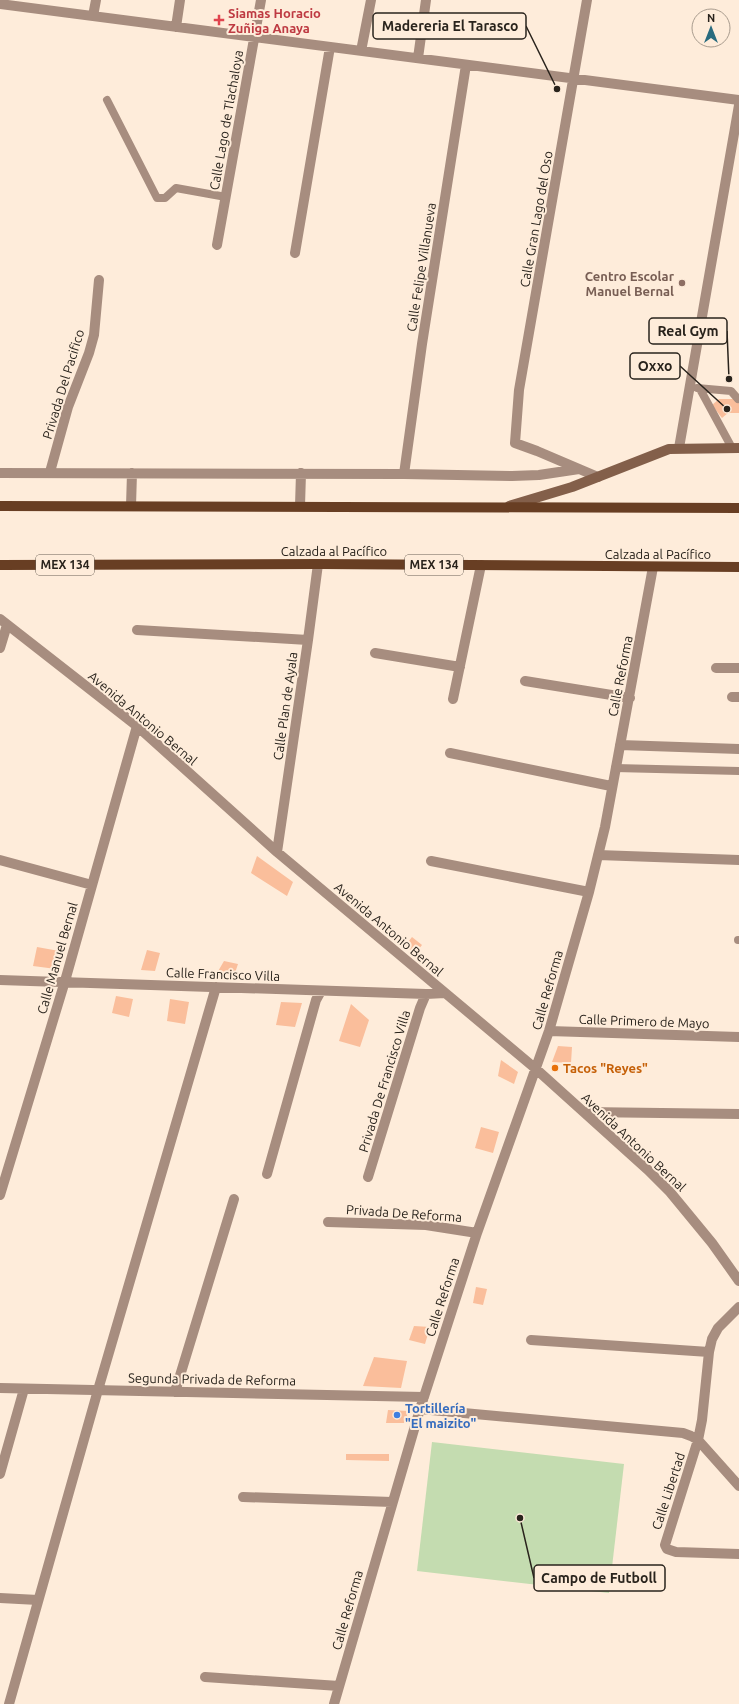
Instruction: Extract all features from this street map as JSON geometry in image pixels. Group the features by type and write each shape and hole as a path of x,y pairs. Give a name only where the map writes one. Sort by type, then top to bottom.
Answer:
{"main road":[{"path":"0,506 507,506 739,508"},
{"name":"Calzada al Pacífico","path":"0,565 318,564 739,567"}],"street":[{"path":"93,16 96,0"},
{"path":"176,26 180,0"},
{"name":"Calle Lago de Tlachaloya","path":"218,246 260,0"},
{"path":"361,51 371,0"},
{"path":"418,58 426,0"},
{"name":"Calle Gran Lago del Oso","path":"578,469 537,451 515,444 519,390 587,0"},
{"path":"0,4 739,100"},
{"path":"295,253 330,47"},
{"name":"Calle Felipe Villanueva","path":"404,474 422,344 466,64"},
{"path":"679,448 695,388 739,105"},
{"name":"Privada Del Pacifico","path":"50,472 68,407 89,353 94,335 99,280"},
{"path":"507,506 547,495 598,477 659,452 679,448 735,448"},
{"path":"0,473 132,472 512,476 539,475 578,469 598,477"},
{"path":"130,506 132,472"},
{"path":"300,506 301,474"},
{"name":"Calle Plan de Ayala","path":"277,852 318,564"},
{"path":"454,699 482,565"},
{"name":"Calle Reforma","path":"334,1704 420,1409 477,1233 549,1031 589,892 630,698 653,567"},
{"path":"0,648 4,622"},
{"name":"Avenida Antonio Bernal","path":"4,622 137,726 277,852 536,1069 584,1112 670,1192 712,1242 739,1281"},
{"path":"137,630 308,640"},
{"path":"376,653 460,667"},
{"path":"716,668 739,668"},
{"path":"524,681 630,698"},
{"name":"Calle Manuel Bernal","path":"0,1195 65,981 137,726"},
{"path":"620,745 739,749"},
{"path":"450,753 612,786"},
{"path":"598,855 739,860"},
{"path":"0,860 92,884"},
{"path":"431,861 589,892"},
{"name":"Calle Francisco Villa","path":"0,980 65,981 321,991 426,994 445,993"},
{"path":"9,1704 98,1390 216,987"},
{"path":"267,1174 316,1000 321,991"},
{"name":"Privada De Francisco Villa","path":"368,1177 420,1008 426,994"},
{"name":"Calle Primero de Mayo","path":"549,1031 739,1037"},
{"path":"584,1112 739,1114"},
{"path":"175,1392 234,1199"},
{"name":"Privada De Reforma","path":"328,1222 426,1225 477,1233"},
{"name":"Calle Libertad","path":"739,1307 718,1328 712,1340 709,1352 703,1413 698,1440 666,1540 667,1549 676,1552 739,1554"},
{"path":"531,1340 709,1352"},
{"name":"Segunda Privada de Reforma","path":"0,1388 424,1397"},
{"path":"0,1474 24,1389"},
{"path":"420,1409 683,1433 698,1440"},
{"name":"Calle Libertad","path":"698,1440 739,1486"},
{"path":"243,1497 392,1502"},
{"path":"0,1598 38,1600"},
{"path":"205,1677 339,1686"}],"lane":[{"path":"106,100 157,198 166,198 176,188 226,197"},
{"path":"695,388 731,391 738,399"},
{"path":"695,388 735,448"},
{"path":"615,768 739,771"}],"green space":[{"path":"432,1442 624,1464 609,1593 417,1571"}],"building":[{"path":"719,399 739,399 739,413 728,413 722,418 712,405"},
{"path":"257,856 293,882 287,896 251,873"},
{"path":"412,937 422,945 415,954 405,946"},
{"path":"37,947 59,951 56,969 33,966"},
{"path":"147,950 160,953 155,971 141,970"},
{"path":"224,961 238,964 234,976 217,973"},
{"path":"116,996 133,999 129,1017 112,1013"},
{"path":"170,999 189,1002 185,1024 167,1021"},
{"path":"281,1002 302,1003 295,1027 276,1025"},
{"path":"351,1004 369,1020 360,1047 339,1041"},
{"path":"558,1046 572,1047 571,1063 552,1062"},
{"path":"501,1060 518,1072 514,1084 498,1076"},
{"path":"481,1127 499,1132 493,1153 475,1148"},
{"path":"476,1287 487,1289 483,1305 473,1303"},
{"path":"414,1326 430,1327 425,1344 409,1340"},
{"path":"374,1357 407,1361 401,1388 363,1386"},
{"path":"388,1410 409,1411 404,1423 386,1423"},
{"path":"346,1454 389,1454 389,1461 346,1460"}],"place":[{"name":"Siamas Horacio Zuñiga Anaya","path":"219,20"},
{"name":"Madereria El Tarasco","path":"557,89"},
{"name":"Centro Escolar Manuel Bernal","path":"682,283"},
{"name":"Real Gym","path":"729,379"},
{"name":"Oxxo","path":"727,409"},
{"name":"Tacos \"Reyes\"","path":"555,1068"},
{"name":"Tortillería \"El maizito\"","path":"397,1415"},
{"name":"Campo de Futboll","path":"520,1518"}]}
